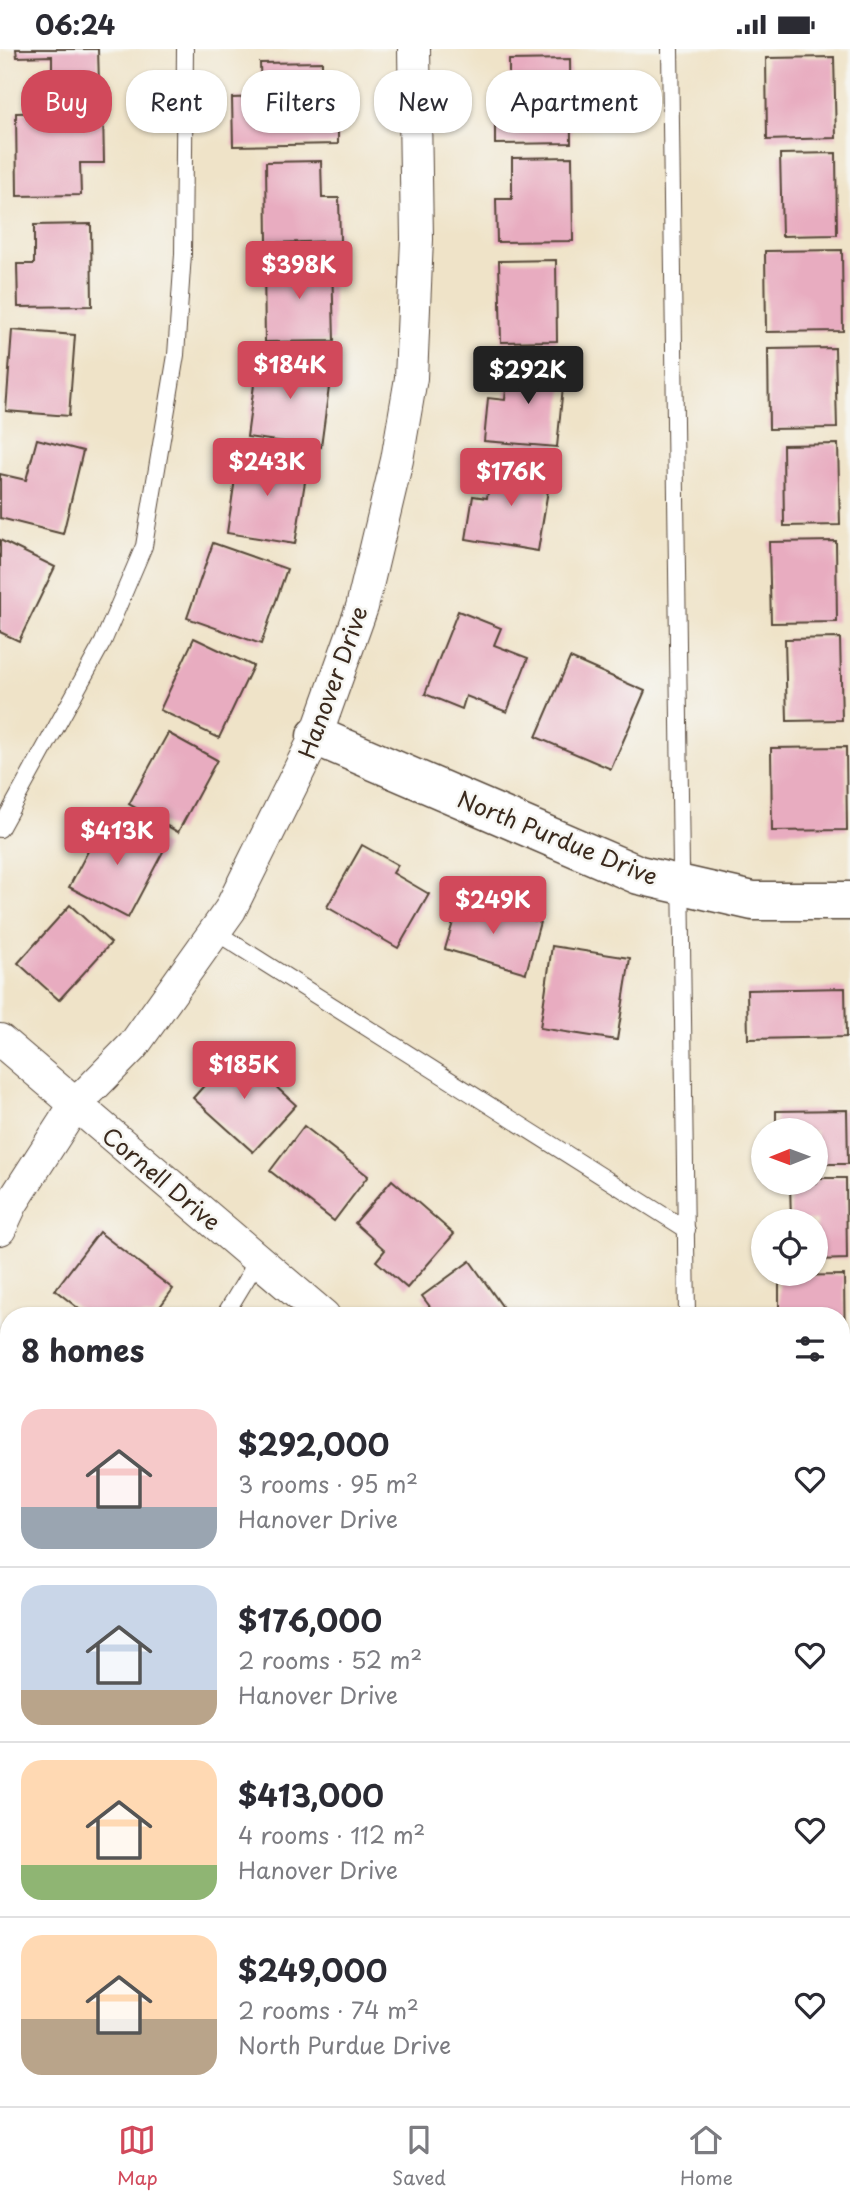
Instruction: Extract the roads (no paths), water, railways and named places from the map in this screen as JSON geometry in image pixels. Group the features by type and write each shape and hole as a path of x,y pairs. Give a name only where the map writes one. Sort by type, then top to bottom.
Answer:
{"street":[{"name":"Hanover Drive","path":"0,1229 12,1203 75,1105 133,1046 230,910 316,736 362,607 397,460 411,378 417,239 414,49"},
{"name":"North Purdue Drive","path":"316,736 639,875 753,901 850,901"},
{"name":"Cornell Drive","path":"0,1040 313,1307"}],"lane":[{"path":"0,829 103,642 144,546 176,355 183,254 185,49"},
{"path":"670,49 684,885 687,1307"},
{"path":"214,931 687,1230"},
{"path":"229,1307 258,1260"}]}
